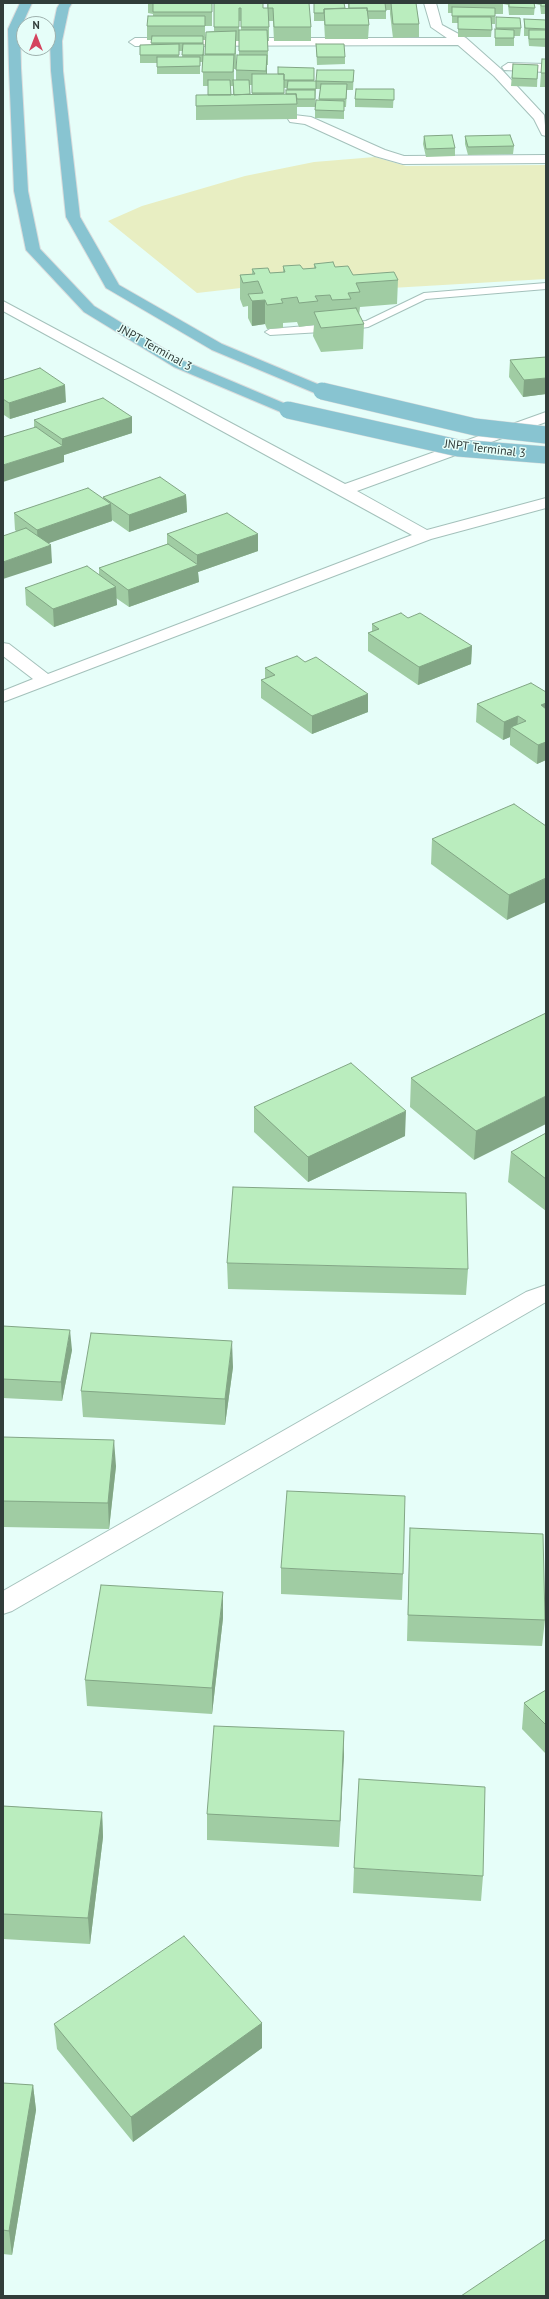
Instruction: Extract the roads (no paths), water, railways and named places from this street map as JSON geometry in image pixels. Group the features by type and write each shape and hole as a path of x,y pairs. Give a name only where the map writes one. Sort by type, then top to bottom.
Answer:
{"main road":[{"name":"JNPT Terminal 3","path":"26,3 14,29 22,191 33,250 89,309 179,364 288,410 458,448 546,455"},
{"name":"JNPT Terminal 3","path":"66,3 62,8 56,41 57,71 73,217 113,288 217,347 322,390 475,428 546,434"}],"street":[{"path":"430,3 437,27 462,41 491,66 540,118 546,132"},
{"path":"135,42 462,41"},
{"path":"491,66 546,68"},
{"path":"294,119 308,120 380,153 403,160 546,159"},
{"path":"3,305 344,490 425,536"},
{"path":"344,490 546,417"},
{"path":"3,697 425,536 546,503"},
{"path":"3,648 45,680"},
{"path":"3,1604 520,1306 546,1293"}],"lane":[{"path":"270,332 339,328 368,324 424,296 546,286"}]}
